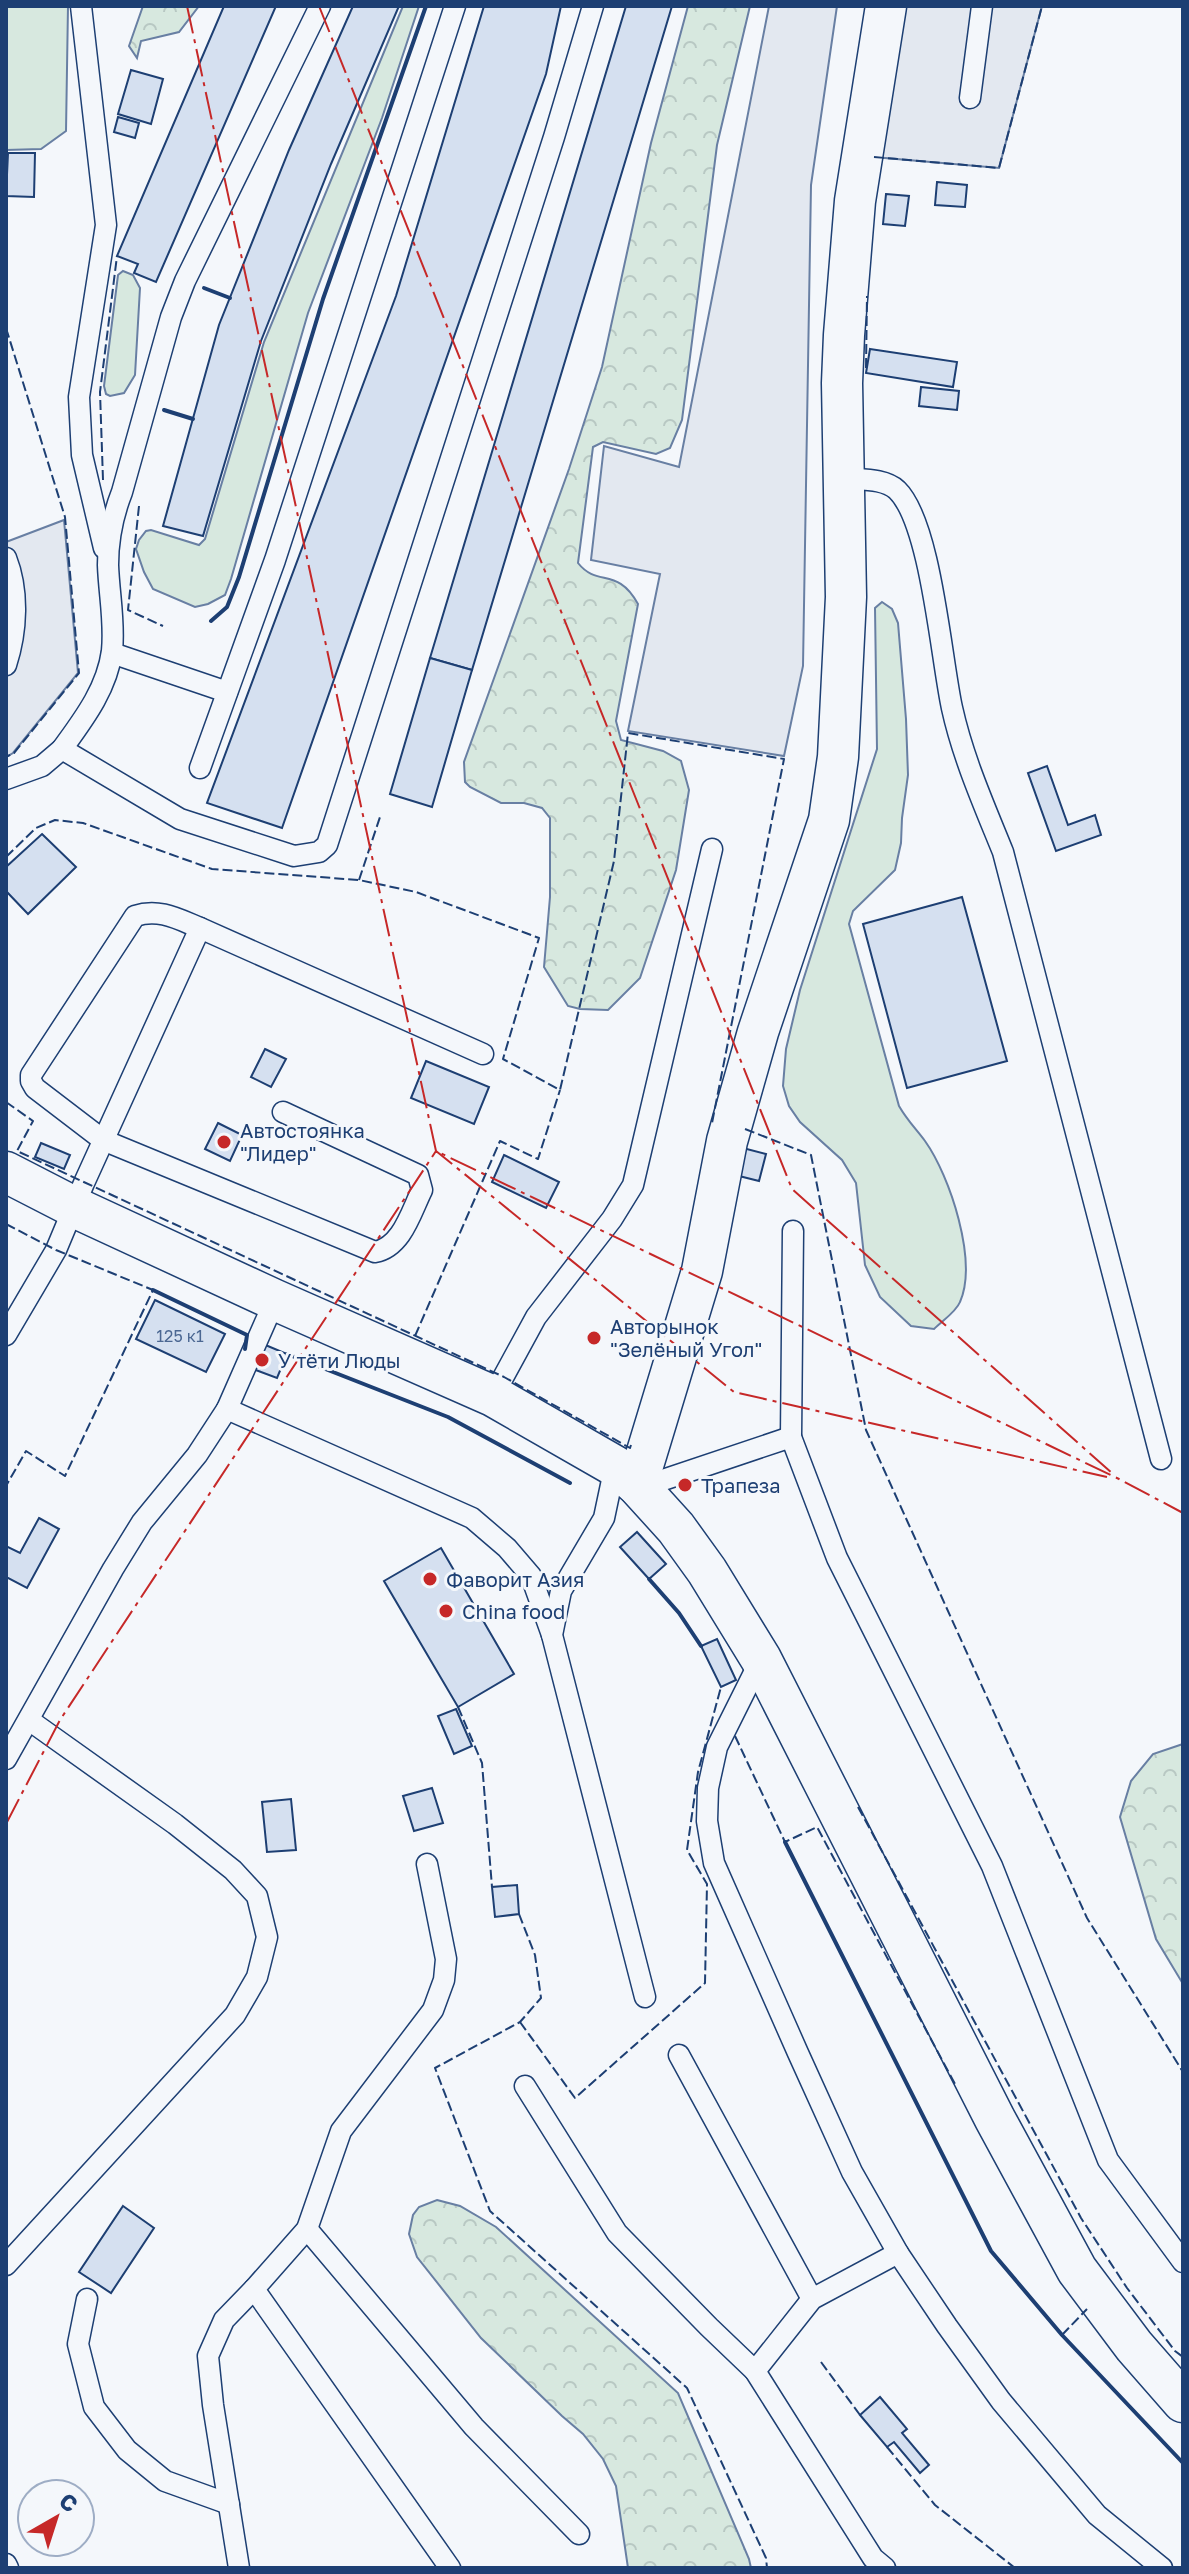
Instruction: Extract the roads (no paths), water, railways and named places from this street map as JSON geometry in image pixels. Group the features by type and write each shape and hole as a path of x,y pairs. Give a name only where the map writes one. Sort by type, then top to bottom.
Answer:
{"street":[{"path":"626,1476 702,1271 727,1141 758,1032 829,820 838,757 846,597 844,335 855,201 886,6"},
{"path":"6,1172 275,1300 493,1396 626,1476 676,1528 707,1571 761,1659 995,2119 1077,2270 1134,2346 1183,2402"}],"lane":[{"path":"6,779 42,766 62,749 96,701 112,653 108,564 92,502 81,440 79,397 106,225 81,6"},
{"path":"108,564 113,515 171,317 195,260 320,6"},
{"path":"200,768 275,560 455,6"},
{"path":"62,749 180,819 294,856 319,852 327,845 554,137 593,6"},
{"path":"970,98 982,6"},
{"path":"844,478 885,483 895,488 915,524 927,561 952,709 972,775 1003,852 1161,1459"},
{"path":"6,558 15,599 15,625 6,665"},
{"path":"112,653 227,692"},
{"path":"493,1396 536,1317 612,1219 633,1185 712,849"},
{"path":"283,1112 418,1175 422,1190 397,1241 375,1252 103,1140 35,1088 31,1075 135,916 148,912 160,913 200,928 483,1054"},
{"path":"6,1335 56,1250 200,928"},
{"path":"793,1231 791,1437 837,1558 992,1866 1108,2160 1183,2262"},
{"path":"6,1759 142,1522 197,1455 227,1409 275,1300"},
{"path":"227,1409 472,1518 507,1548 531,1576 552,1635 645,1997"},
{"path":"552,1635 561,1591 626,1476 654,1483 791,1437"},
{"path":"761,1659 717,1747 707,1821 714,1863 852,2172 898,2253 1001,2401 1097,2515 1162,2568"},
{"path":"6,2265 235,2015 257,1977 267,1937 257,1896 233,1870 175,1824 29,1720"},
{"path":"239,2568 208,2356 224,2320 307,2229 341,2131 433,2010 444,1980 446,1959 427,1864"},
{"path":"679,2055 812,2299"},
{"path":"525,2086 617,2233 755,2371 873,2558 885,2568"},
{"path":"307,2229 474,2427 579,2534"},
{"path":"755,2371 812,2299 898,2253"},
{"path":"254,2289 450,2568"},
{"path":"87,2299 78,2344 94,2407 127,2450 165,2481 229,2504"}],"place":[{"name":"Автостоянка \"Лидер\"","path":"224,1142"},
{"name":"Авторынок \"Зелёный Угол\"","path":"594,1338"},
{"name":"У тёти Люды","path":"262,1360"},
{"name":"Трапеза","path":"685,1485"},
{"name":"Фаворит Азия","path":"430,1579"},
{"name":"China food","path":"446,1611"}]}
